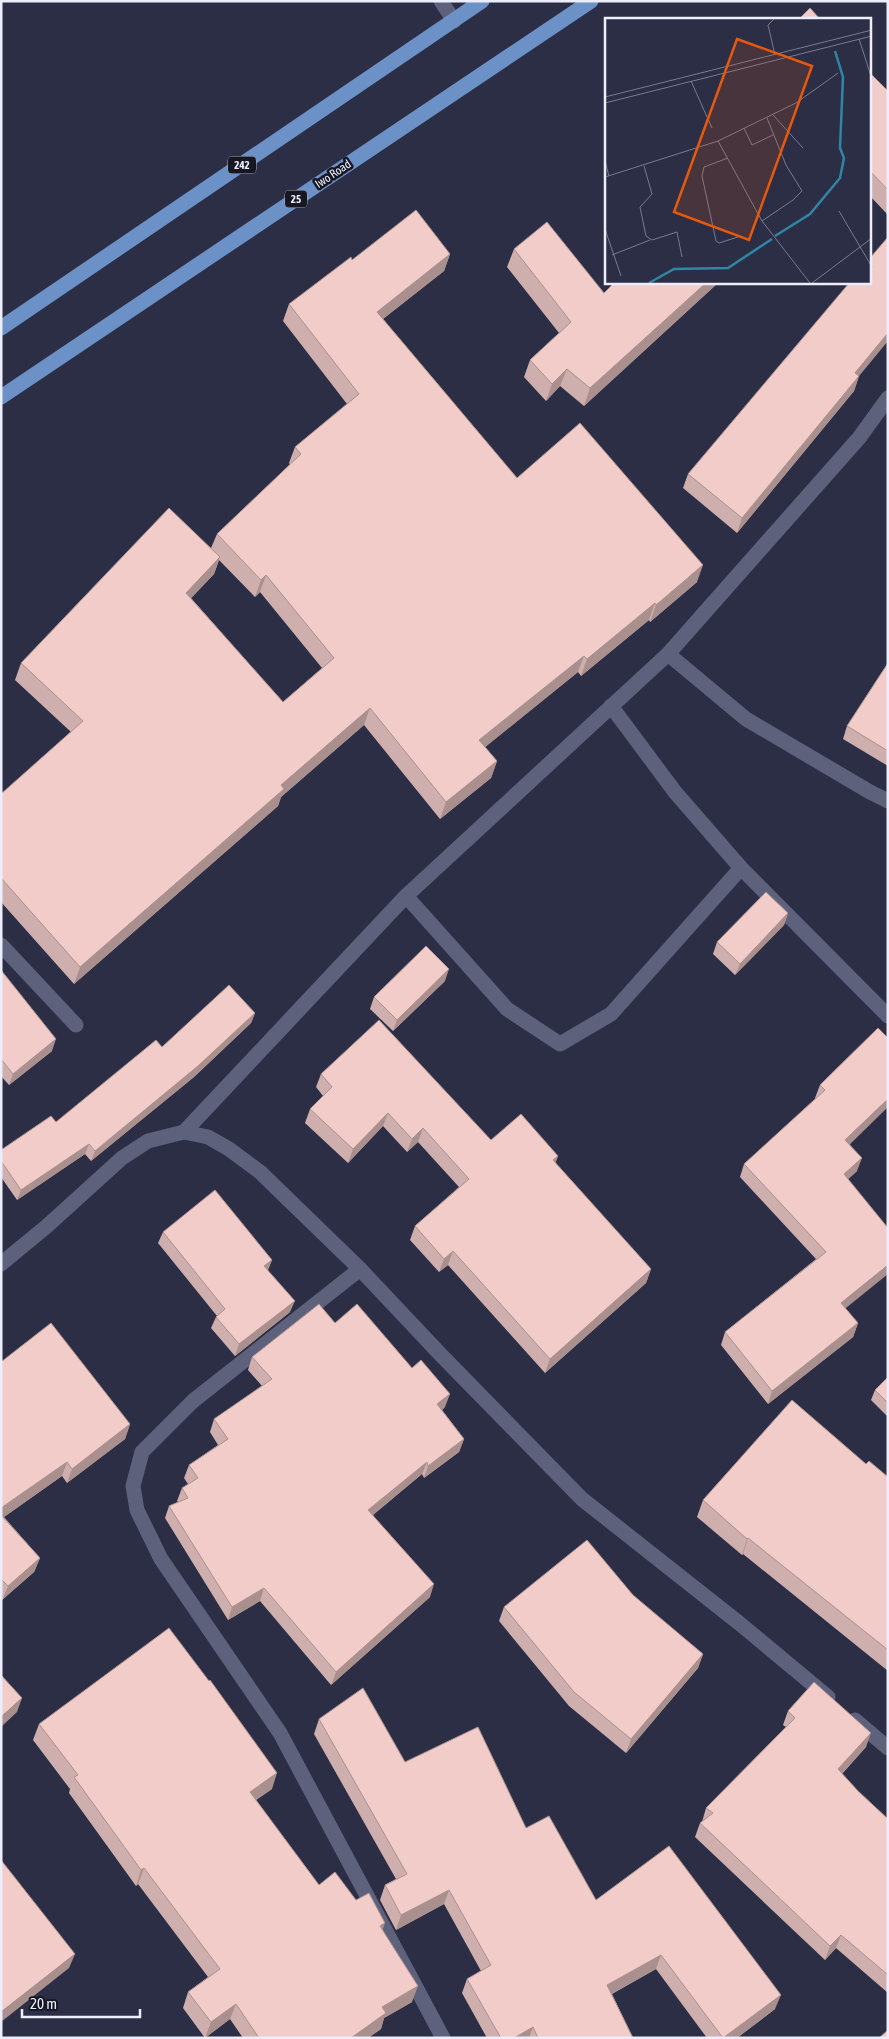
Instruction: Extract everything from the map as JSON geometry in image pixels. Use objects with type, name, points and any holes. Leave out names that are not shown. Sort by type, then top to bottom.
[{"type":"main road","name":"242","points":[[1,328],[482,1]]},
{"type":"main road","name":"Iwo Road","points":[[1,397],[591,1]]},
{"type":"street","points":[[441,1],[454,20]]},
{"type":"street","points":[[184,1132],[406,896],[668,654],[859,438],[888,398]]},
{"type":"street","points":[[668,654],[746,719],[888,801]]},
{"type":"street","points":[[611,706],[675,792],[740,868],[888,1016]]},
{"type":"street","points":[[406,896],[507,1009],[560,1044],[611,1014],[740,868]]},
{"type":"street","points":[[1,945],[76,1025]]},
{"type":"street","points":[[1,1264],[47,1226],[122,1158],[148,1140],[184,1132],[208,1137],[260,1172],[360,1269],[582,1499],[738,1623],[888,1748]]},
{"type":"street","points":[[360,1269],[193,1401],[142,1452],[133,1486],[137,1510],[161,1559],[280,1733],[443,2038]]},
{"type":"building","points":[[810,8],[819,18],[800,18]]},
{"type":"building","points":[[872,75],[888,91],[888,190],[872,173]]},
{"type":"building","points":[[416,210],[450,254],[377,312],[517,478],[580,423],[703,565],[587,659],[584,656],[479,740],[497,761],[446,802],[370,708],[281,785],[284,789],[80,967],[1,878],[1,794],[83,721],[21,663],[169,508],[220,557],[186,593],[283,702],[334,658],[266,575],[261,580],[217,534],[301,454],[295,447],[359,394],[289,304],[351,257],[352,260]]},
{"type":"building","points":[[547,222],[604,293],[613,284],[705,284],[590,388],[567,369],[552,384],[530,360],[571,322],[514,249]]},
{"type":"building","points":[[888,237],[888,333],[855,373],[859,376],[742,518],[688,474],[848,284],[872,284],[872,256]]},
{"type":"building","points":[[888,663],[888,751],[847,726]]},
{"type":"building","points":[[766,892],[788,913],[740,964],[717,942]]},
{"type":"building","points":[[426,946],[449,969],[397,1020],[374,997]]},
{"type":"building","points":[[1,970],[56,1039],[13,1074],[1,1059]]},
{"type":"building","points":[[229,985],[255,1013],[198,1066],[95,1151],[89,1144],[21,1190],[1,1161],[1,1150],[51,1116],[56,1122],[156,1040],[162,1047]]},
{"type":"building","points":[[379,1020],[491,1140],[521,1114],[558,1156],[553,1160],[651,1269],[550,1359],[453,1251],[444,1259],[415,1226],[469,1179],[423,1128],[412,1139],[388,1113],[353,1149],[310,1109],[332,1087],[321,1074]]},
{"type":"building","points":[[878,1028],[888,1038],[888,1099],[845,1140],[862,1158],[844,1174],[888,1228],[888,1265],[841,1303],[858,1323],[772,1391],[725,1332],[826,1252],[744,1164],[825,1090],[820,1085]]},
{"type":"building","points":[[215,1190],[272,1260],[264,1266],[295,1301],[239,1344],[216,1317],[225,1309],[163,1232]]},
{"type":"building","points":[[319,1304],[335,1323],[357,1304],[412,1368],[421,1360],[450,1394],[437,1404],[464,1439],[428,1466],[427,1462],[368,1510],[434,1584],[336,1672],[264,1588],[232,1607],[169,1506],[188,1498],[182,1488],[198,1478],[189,1465],[228,1439],[214,1419],[272,1379],[252,1357]]},
{"type":"building","points":[[51,1323],[130,1424],[72,1469],[67,1462],[1,1508],[1,1362]]},
{"type":"building","points":[[888,1377],[888,1403],[875,1390]]},
{"type":"building","points":[[792,1400],[866,1464],[869,1461],[888,1477],[888,1650],[747,1539],[703,1500]]},
{"type":"building","points":[[1,1515],[40,1558],[8,1586],[1,1579]]},
{"type":"building","points":[[587,1540],[633,1595],[703,1654],[631,1739],[574,1692],[504,1607]]},
{"type":"building","points":[[169,1628],[210,1680],[277,1773],[250,1792],[319,1885],[335,1872],[356,1900],[369,1893],[385,1923],[380,1926],[418,1986],[382,2007],[386,2013],[351,2038],[259,2038],[236,2004],[211,2022],[188,1992],[220,1969],[144,1868],[141,1870],[74,1777],[78,1775],[39,1724]]},
{"type":"building","points":[[1,1675],[22,1698],[1,1717]]},
{"type":"building","points":[[814,1682],[871,1733],[838,1769],[888,1819],[888,1975],[841,1935],[830,1946],[700,1823],[713,1813],[706,1808],[795,1718],[788,1711]]},
{"type":"building","points":[[363,1688],[405,1762],[478,1727],[526,1828],[549,1816],[596,1900],[669,1846],[781,1995],[723,2038],[661,1955],[607,1985],[633,2038],[538,2038],[533,2027],[514,2038],[501,2038],[467,1979],[491,1965],[449,1890],[401,1915],[385,1885],[407,1874],[319,1719]]},
{"type":"building","points":[[1,1860],[75,1954],[1,2012]]},
{"type":"building","points":[[888,2030],[888,2038],[879,2038]]}]
